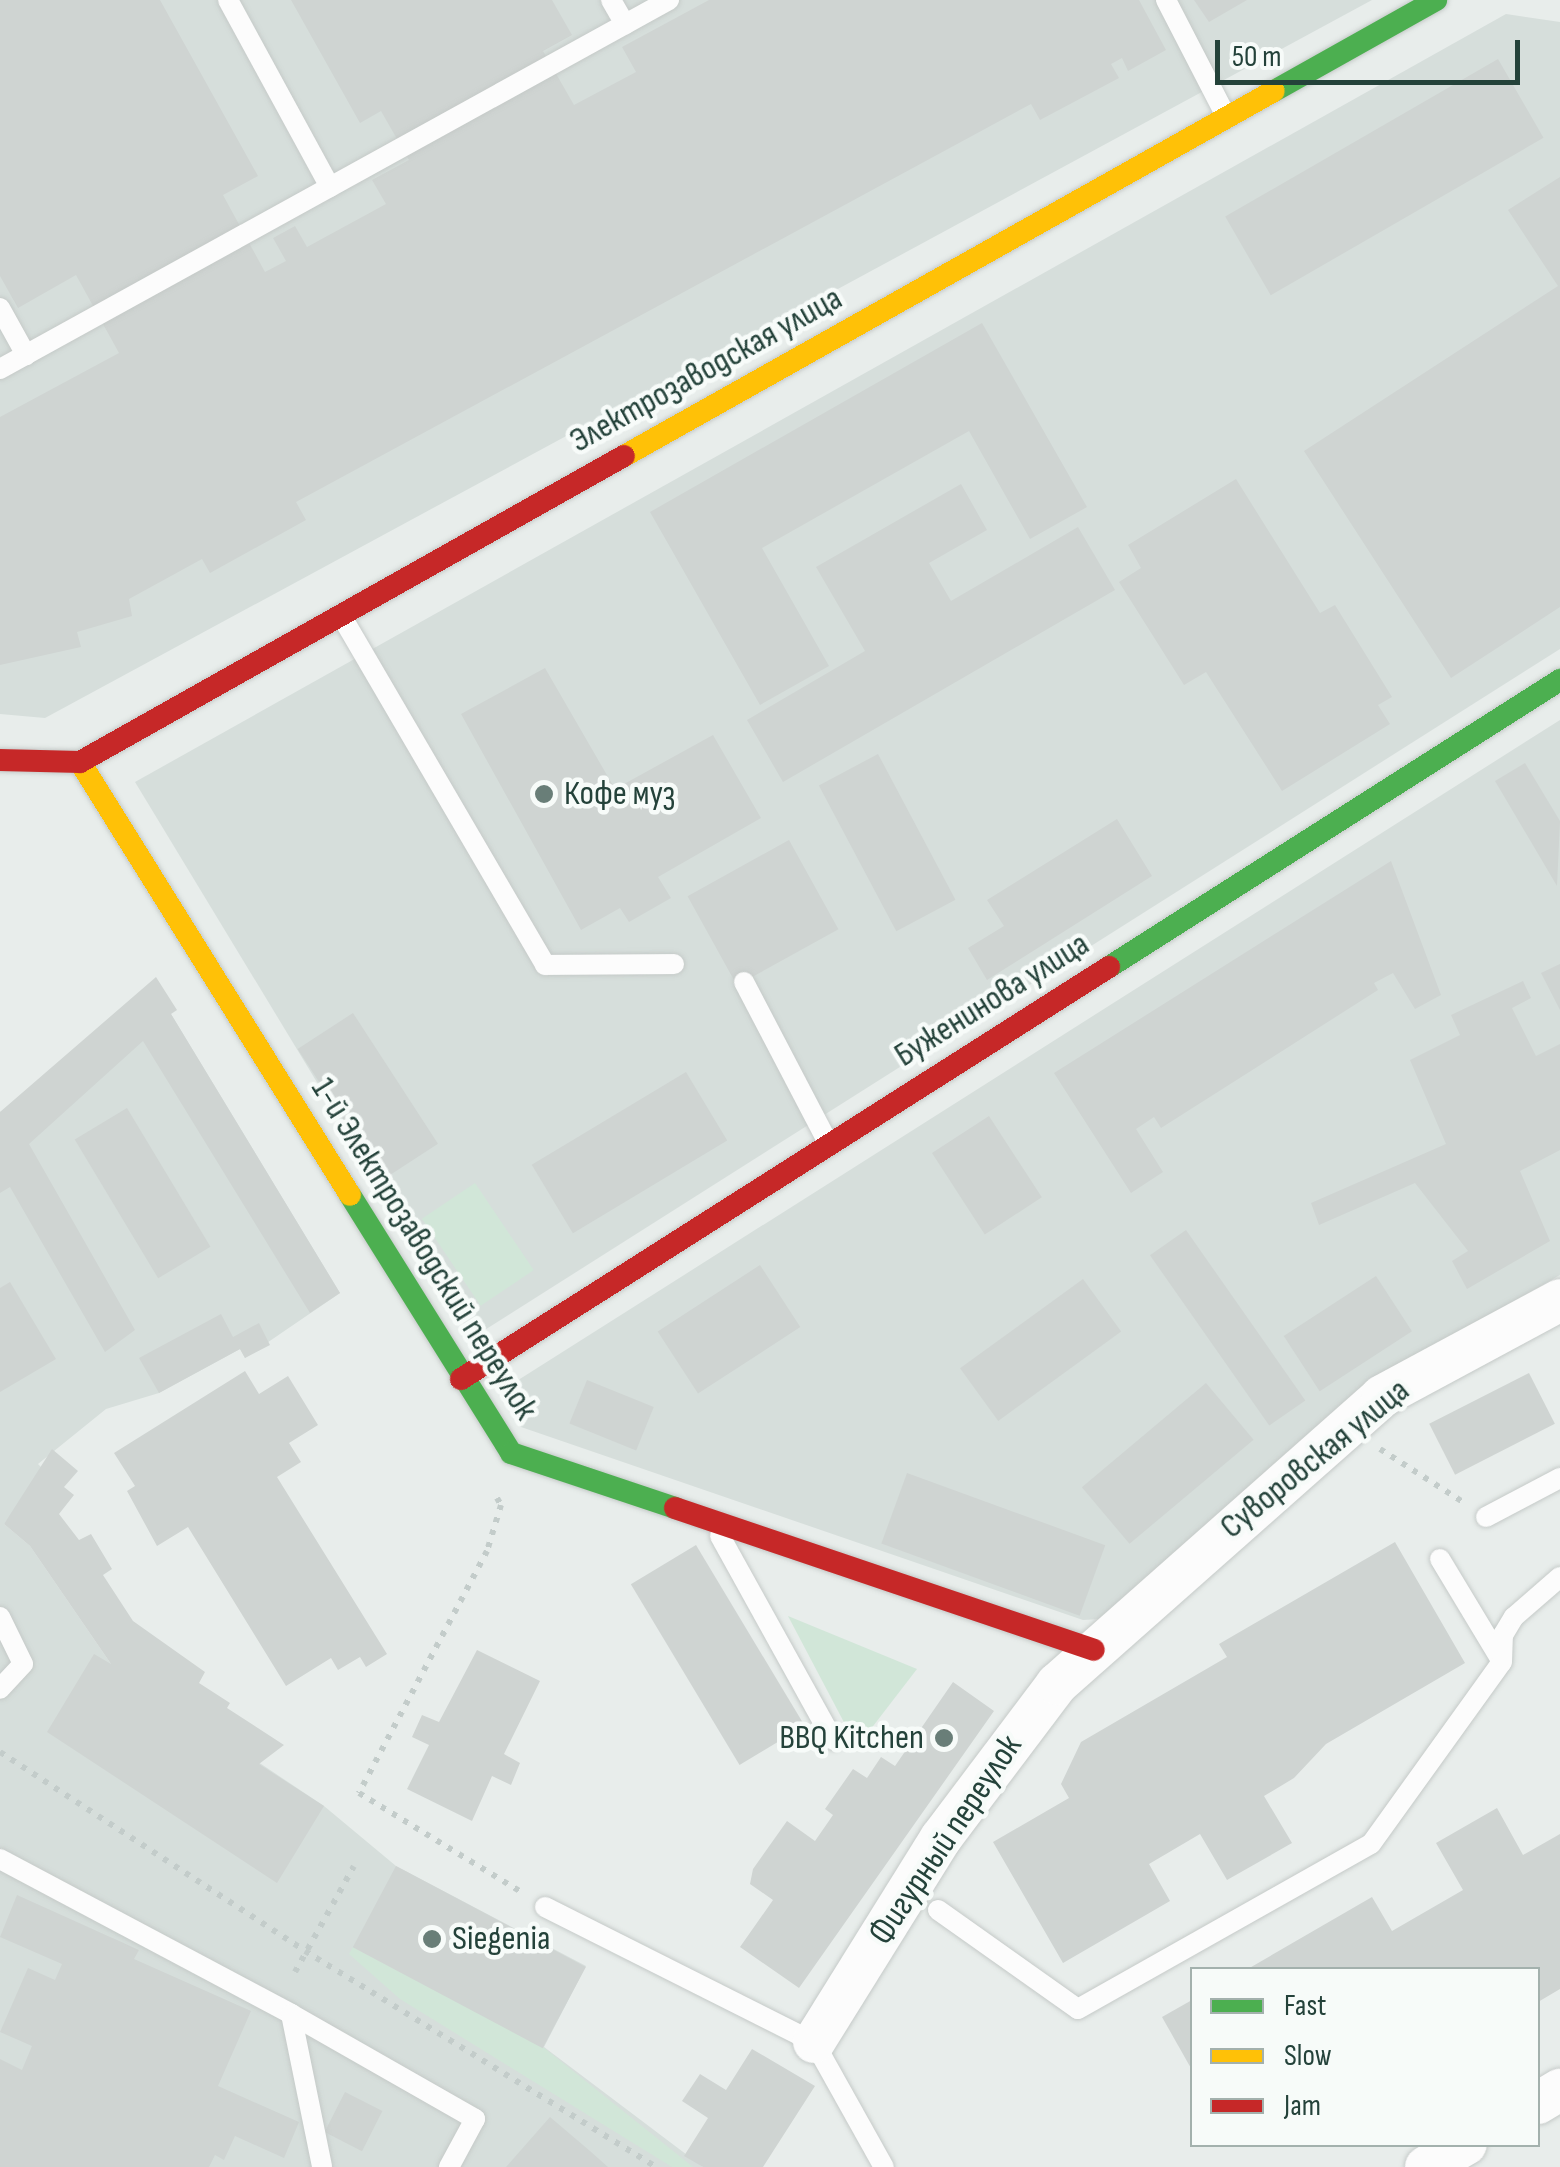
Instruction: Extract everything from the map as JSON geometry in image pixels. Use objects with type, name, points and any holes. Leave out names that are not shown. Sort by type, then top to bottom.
[{"type":"street","name":"Электрозаводская улица","points":[[80,762],[1436,0]]},
{"type":"street","name":"Буженинова улица","points":[[461,1379],[1560,680]]},
{"type":"street","points":[[0,760],[80,762]]},
{"type":"street","name":"1-й Электрозаводский переулок","points":[[80,762],[461,1379],[511,1453],[1094,1650]]},
{"type":"street","name":"Суворовская улица","points":[[1094,1650],[1382,1396],[1556,1312]]},
{"type":"street","name":"Фигурный переулок","points":[[814,2042],[952,1823],[1014,1736],[1094,1650]]},
{"type":"street","points":[[1426,2167],[1461,2147]]},
{"type":"lane","points":[[228,0],[330,187]]},
{"type":"lane","points":[[612,0],[625,24]]},
{"type":"lane","points":[[0,369],[669,0]]},
{"type":"lane","points":[[1166,0],[1227,118]]},
{"type":"lane","points":[[0,308],[26,355]]},
{"type":"lane","points":[[341,616],[545,965],[674,964]]},
{"type":"lane","points":[[744,982],[830,1144]]},
{"type":"lane","points":[[1486,1517],[1560,1478]]},
{"type":"lane","points":[[714,1524],[833,1740]]},
{"type":"lane","points":[[1440,1560],[1502,1662]]},
{"type":"lane","points":[[938,1910],[1078,2008],[1372,1844],[1502,1662],[1503,1634],[1514,1616],[1560,1577]]},
{"type":"lane","points":[[0,1617],[22,1664],[0,1689]]},
{"type":"lane","points":[[0,1859],[291,2014],[474,2119],[449,2167]]},
{"type":"lane","points":[[545,1906],[814,2042],[884,2167]]},
{"type":"lane","points":[[291,2014],[322,2167]]},
{"type":"path","points":[[1379,1448],[1486,1517]]},
{"type":"path","points":[[492,1490],[501,1505],[487,1551],[359,1793],[545,1906]]},
{"type":"path","points":[[0,1752],[305,1952],[656,2167]]},
{"type":"path","points":[[295,1972],[354,1866]]},
{"type":"shaded area","points":[[0,0],[1372,0],[45,718],[0,714]]},
{"type":"shaded area","points":[[1506,14],[1560,22],[1560,649],[472,1338],[135,782]]},
{"type":"shaded area","points":[[1560,720],[1560,1275],[1363,1387],[1099,1619],[1083,1620],[521,1427],[501,1391]]},
{"type":"shaded area","points":[[171,1014],[340,1293],[245,1358],[240,1349],[159,1393],[106,1409],[38,1464],[44,1470],[4,1524],[30,1546],[111,1664],[324,1806],[396,1866],[586,1966],[544,2047],[703,2167],[0,2167],[0,1112]]},
{"type":"green space","points":[[475,1183],[534,1270],[481,1306],[422,1219]]},
{"type":"green space","points":[[788,1616],[917,1669],[857,1747]]},
{"type":"green space","points":[[353,1947],[543,2047],[693,2167],[672,2167],[400,1999],[349,1954]]},
{"type":"building","points":[[0,0],[160,0],[258,176],[223,195],[265,272],[286,261],[273,238],[295,226],[307,247],[386,204],[372,180],[409,160],[381,111],[360,123],[291,0],[552,0],[572,35],[543,51],[574,105],[636,72],[622,47],[709,0],[1139,0],[1166,50],[1128,71],[1122,58],[1111,64],[1119,78],[1040,120],[1031,104],[296,502],[306,520],[210,573],[202,559],[129,599],[132,616],[77,632],[81,647],[0,665],[0,417],[119,353],[76,275],[18,308],[0,276]]},
{"type":"building","points":[[1194,0],[1247,0],[1209,22]]},
{"type":"building","points":[[1498,59],[1544,138],[1271,295],[1225,216]]},
{"type":"building","points":[[1560,177],[1560,607],[1451,678],[1304,451],[1558,286],[1508,210]]},
{"type":"building","points":[[982,323],[1087,507],[1030,539],[969,431],[762,548],[829,666],[760,705],[650,512]]},
{"type":"building","points":[[1236,479],[1320,613],[1335,605],[1392,697],[1378,705],[1390,724],[1282,791],[1206,672],[1184,685],[1119,582],[1141,568],[1128,545]]},
{"type":"building","points":[[961,484],[987,530],[929,563],[951,601],[1078,527],[1115,590],[783,782],[747,720],[865,651],[816,567]]},
{"type":"building","points":[[545,668],[615,789],[713,735],[761,818],[658,877],[671,898],[629,922],[620,908],[581,930],[461,714]]},
{"type":"building","points":[[878,754],[955,900],[896,931],[819,785]]},
{"type":"building","points":[[1525,763],[1560,821],[1557,886],[1495,781]]},
{"type":"building","points":[[1117,819],[1152,876],[987,980],[968,948],[1004,926],[987,900]]},
{"type":"building","points":[[789,840],[838,929],[737,985],[688,896]]},
{"type":"building","points":[[1391,861],[1441,995],[1415,1009],[1393,973],[1374,983],[1378,990],[1161,1128],[1154,1117],[1136,1129],[1163,1172],[1131,1193],[1054,1073]]},
{"type":"building","points":[[1560,964],[1560,1010],[1541,973]]},
{"type":"building","points":[[156,977],[177,1010],[171,1014],[340,1293],[310,1313],[143,1041],[29,1144],[135,1330],[105,1352],[10,1187],[0,1193],[0,1112]]},
{"type":"building","points":[[1523,981],[1531,998],[1512,1008],[1536,1056],[1560,1044],[1560,1150],[1520,1171],[1550,1241],[1467,1289],[1452,1261],[1468,1251],[1415,1183],[1319,1225],[1311,1203],[1446,1144],[1410,1060],[1460,1035],[1451,1015]]},
{"type":"building","points":[[353,1013],[438,1144],[383,1180],[298,1049]]},
{"type":"building","points":[[686,1072],[727,1141],[573,1233],[532,1165]]},
{"type":"building","points":[[127,1108],[210,1247],[158,1278],[75,1139]]},
{"type":"building","points":[[989,1116],[1042,1197],[985,1234],[932,1153]]},
{"type":"building","points":[[1186,1230],[1305,1400],[1269,1426],[1150,1255]]},
{"type":"building","points":[[760,1265],[800,1327],[698,1394],[658,1331]]},
{"type":"building","points":[[1376,1276],[1412,1331],[1320,1391],[1284,1336]]},
{"type":"building","points":[[1083,1279],[1121,1332],[998,1421],[960,1368]]},
{"type":"building","points":[[10,1282],[56,1359],[0,1392],[0,1288]]},
{"type":"building","points":[[221,1314],[233,1337],[259,1323],[270,1345],[245,1358],[240,1349],[159,1393],[139,1358]]},
{"type":"building","points":[[245,1371],[259,1394],[288,1376],[318,1425],[289,1443],[301,1462],[277,1477],[387,1654],[366,1667],[360,1657],[338,1670],[331,1658],[286,1686],[188,1527],[157,1546],[127,1491],[135,1486],[114,1453]]},
{"type":"building","points":[[1529,1373],[1555,1424],[1455,1475],[1429,1424]]},
{"type":"building","points":[[587,1380],[654,1407],[636,1451],[569,1424]]},
{"type":"building","points":[[1206,1383],[1254,1440],[1129,1544],[1082,1487]]},
{"type":"building","points":[[52,1449],[78,1471],[64,1487],[74,1495],[59,1514],[79,1540],[91,1534],[112,1569],[103,1575],[133,1621],[205,1672],[199,1683],[230,1703],[227,1708],[284,1745],[259,1764],[324,1806],[277,1883],[47,1732],[94,1654],[111,1664],[30,1546],[4,1524]]},
{"type":"building","points":[[907,1473],[1105,1545],[1080,1616],[881,1543]]},
{"type":"building","points":[[1395,1542],[1465,1663],[1326,1744],[1294,1778],[1264,1796],[1292,1843],[1227,1880],[1200,1834],[1149,1864],[1170,1901],[1063,1963],[993,1842],[1069,1798],[1061,1784],[1081,1742],[1227,1657],[1219,1644]]},
{"type":"building","points":[[696,1545],[805,1726],[740,1765],[631,1584]]},
{"type":"building","points":[[477,1650],[540,1681],[504,1754],[520,1763],[511,1785],[492,1776],[472,1821],[407,1789],[429,1745],[412,1737],[422,1715],[439,1722]]},
{"type":"building","points":[[953,1682],[994,1711],[799,1988],[740,1947],[773,1900],[750,1884],[753,1869],[787,1821],[815,1841],[833,1815],[825,1809],[853,1769],[867,1778],[881,1757],[895,1766]]},
{"type":"building","points":[[1497,1808],[1523,1855],[1560,1834],[1560,1989],[1540,2001],[1540,1967],[1251,1967],[1372,1897],[1392,1931],[1463,1890],[1436,1843]]},
{"type":"building","points":[[396,1866],[586,1967],[543,2048],[353,1947]]},
{"type":"building","points":[[17,1895],[139,1950],[134,1959],[251,2011],[218,2086],[299,2122],[284,2158],[235,2136],[224,2160],[215,2155],[209,2167],[0,2167],[0,2059],[22,2070],[32,2046],[0,2032],[28,1968],[55,1980],[62,1964],[0,1937]]},
{"type":"building","points":[[1190,2001],[1190,2066],[1162,2017]]},
{"type":"building","points":[[752,2049],[815,2086],[763,2167],[703,2167],[684,2156],[708,2118],[682,2101],[700,2074],[726,2090]]},
{"type":"building","points":[[345,2092],[382,2111],[362,2151],[325,2132]]},
{"type":"building","points":[[550,2117],[590,2151],[608,2167],[506,2167]]},
{"type":"traffic: fast","points":[[1274,91],[1436,0]]},
{"type":"traffic: fast","points":[[1109,967],[1560,680]]},
{"type":"traffic: fast","points":[[350,1195],[511,1453],[675,1508]]},
{"type":"traffic: slow","points":[[624,456],[1274,91]]},
{"type":"traffic: slow","points":[[80,762],[350,1195]]},
{"type":"traffic: jam","points":[[0,760],[80,762],[624,456]]},
{"type":"traffic: jam","points":[[461,1379],[1109,967]]},
{"type":"traffic: jam","points":[[675,1508],[1094,1650]]},
{"type":"place","name":"Кофе муз","points":[[544,794]]},
{"type":"place","name":"BBQ Kitchen","points":[[944,1738]]},
{"type":"place","name":"Siegenia","points":[[432,1939]]}]
